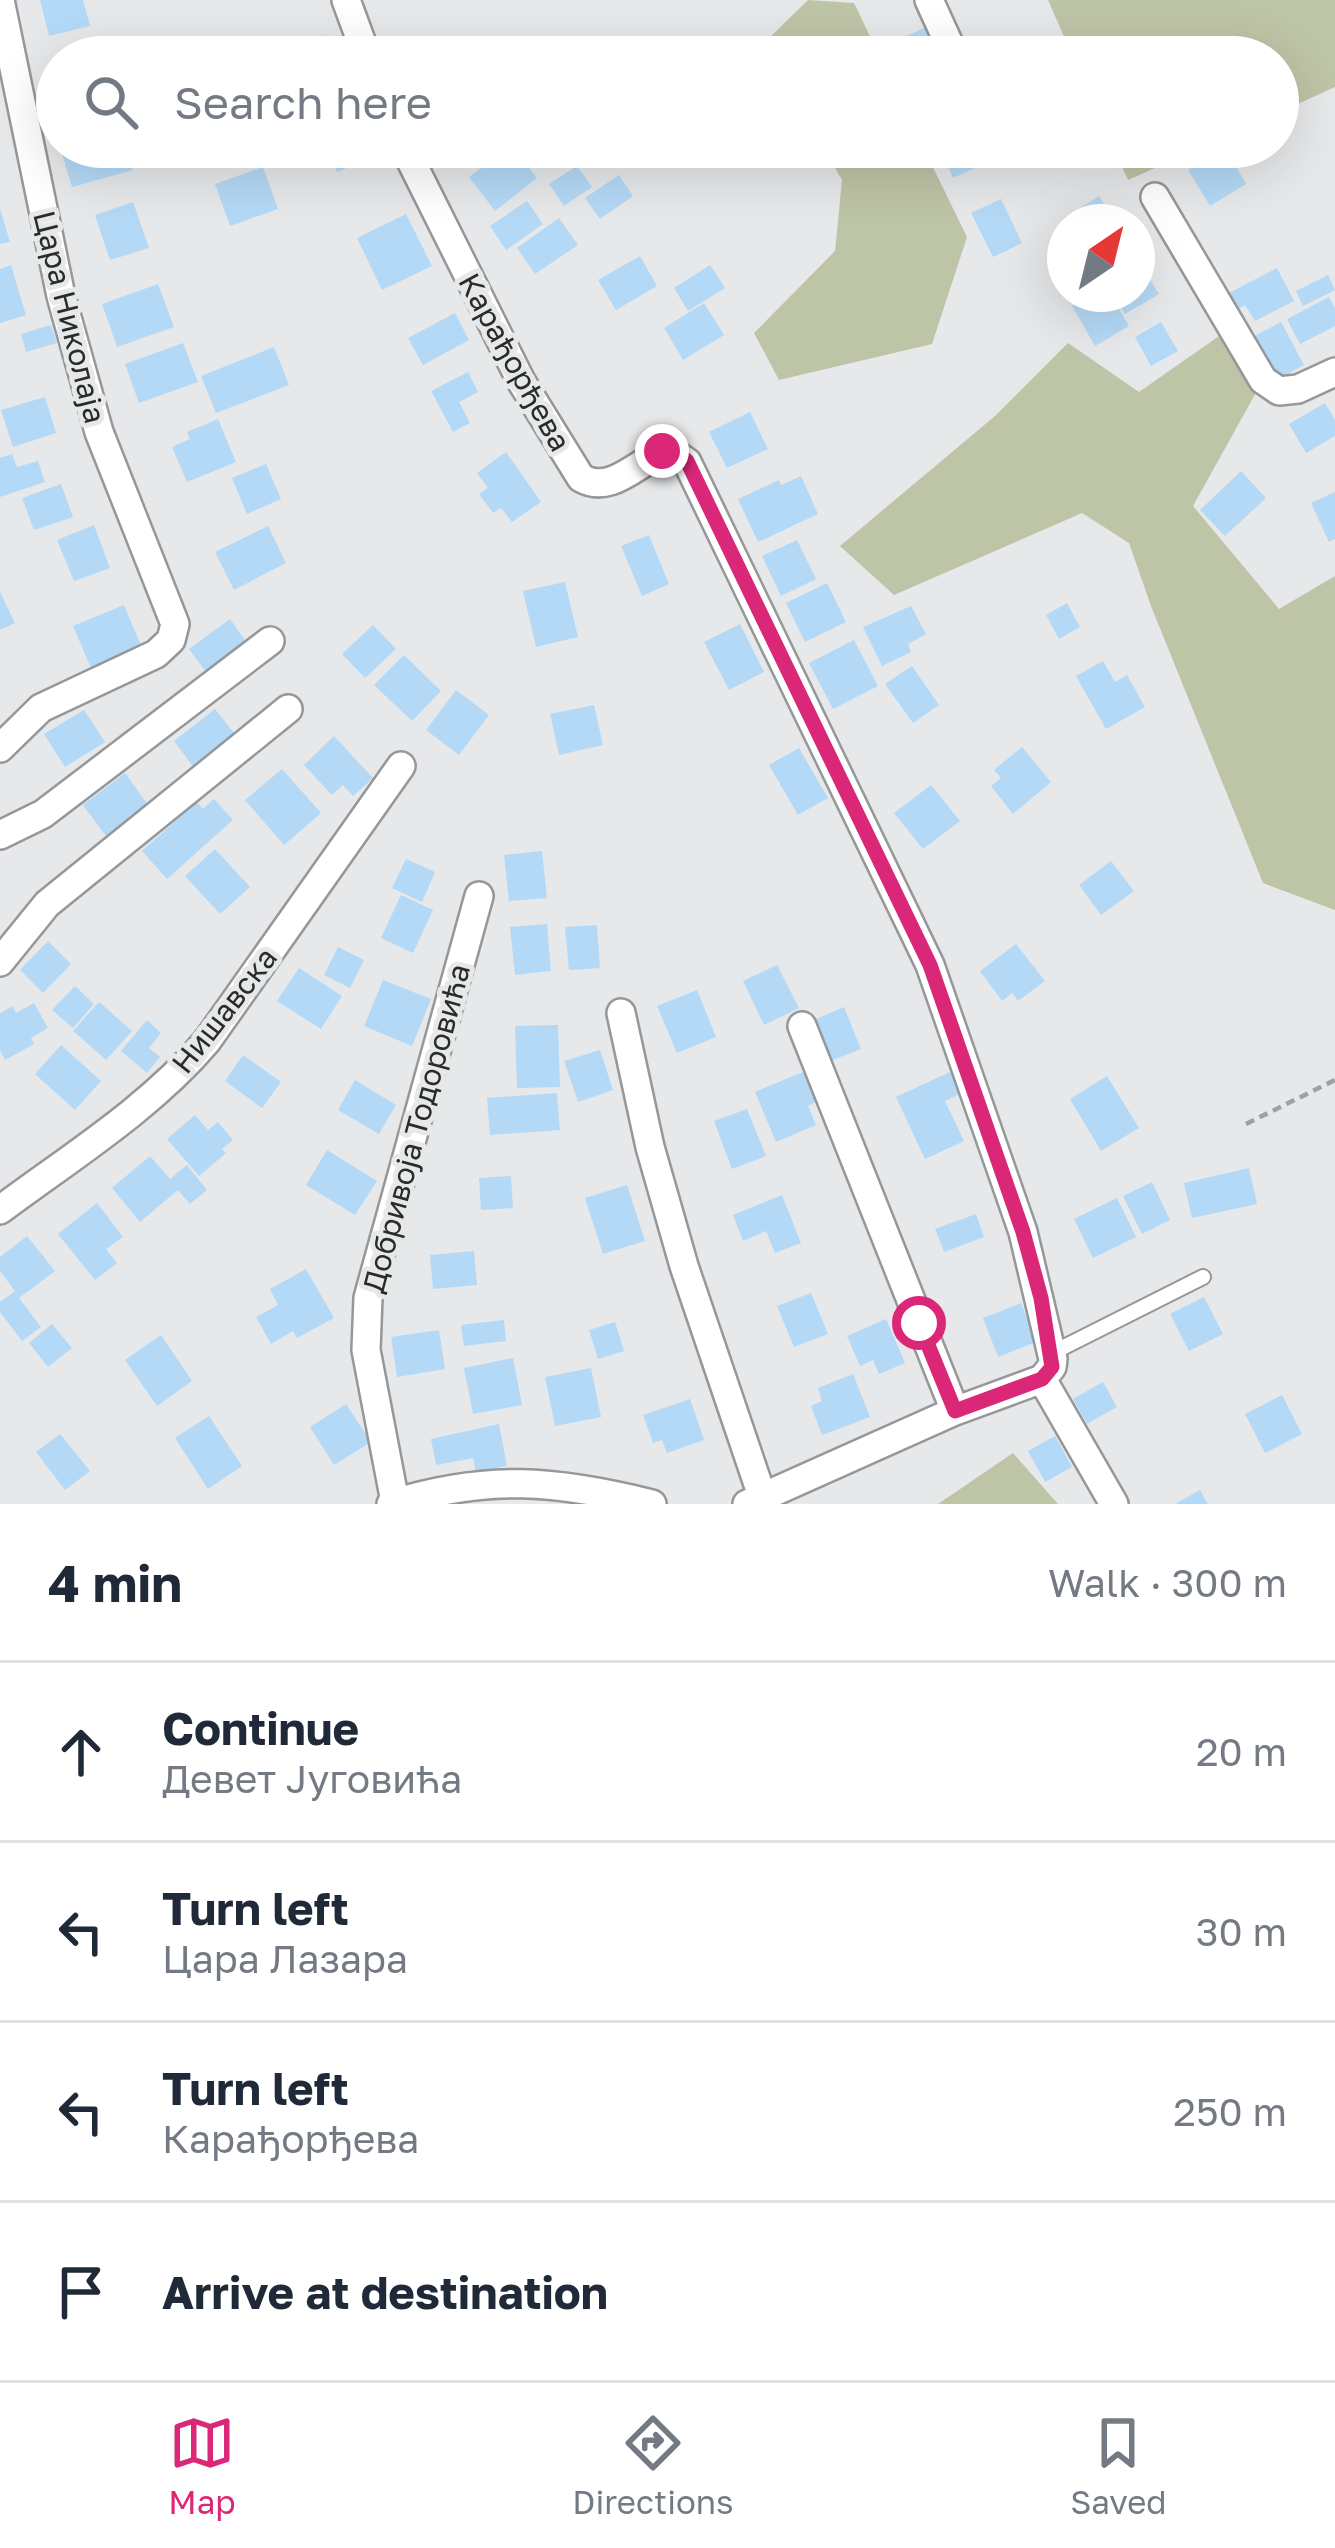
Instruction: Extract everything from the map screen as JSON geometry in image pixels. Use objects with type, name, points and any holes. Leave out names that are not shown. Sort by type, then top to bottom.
[{"type":"street","name":"Цара Николаја","points":[[0,0],[61,296],[99,432],[175,624],[171,640],[156,654],[41,708],[0,748]]},
{"type":"street","points":[[346,0],[359,36]]},
{"type":"street","points":[[929,0],[945,36]]},
{"type":"street","name":"Карађорђева","points":[[414,168],[511,362],[581,478],[606,485],[669,450],[687,461],[930,965],[1023,1232],[1046,1366]]},
{"type":"street","points":[[1155,196],[1263,380],[1279,392],[1335,372]]},
{"type":"street","points":[[0,835],[43,814],[270,641]]},
{"type":"street","points":[[0,962],[47,904],[289,709]]},
{"type":"street","name":"Нишавска","points":[[0,1210],[182,1070],[401,766]]},
{"type":"street","name":"Добривоја Тодоровића","points":[[393,1503],[366,1350],[368,1298],[479,896]]},
{"type":"street","points":[[621,1013],[650,1148],[754,1500],[1046,1366],[1114,1504]]},
{"type":"street","points":[[802,1026],[955,1411]]},
{"type":"street","points":[[393,1503],[451,1489],[511,1482],[568,1484],[607,1498],[652,1504]]},
{"type":"lane","points":[[1046,1366],[1203,1277]]},
{"type":"path","points":[[1246,1124],[1335,1080]]},
{"type":"green space","points":[[808,0],[854,3],[870,36],[771,36]]},
{"type":"green space","points":[[1048,0],[1335,0],[1335,87],[1299,103],[1299,36],[1064,36]]},
{"type":"green space","points":[[835,168],[933,168],[967,237],[932,344],[779,380],[754,333],[835,251],[842,180]]},
{"type":"green space","points":[[1123,168],[1155,168],[1128,180]]},
{"type":"green space","points":[[1232,327],[1263,380],[1193,506],[1279,609],[1335,576],[1335,910],[1263,883],[1129,543],[1082,513],[894,595],[840,546],[995,416],[1068,343],[1139,392]]},
{"type":"green space","points":[[1013,1453],[1058,1504],[938,1504]]},
{"type":"building","points":[[40,0],[83,0],[90,26],[49,36]]},
{"type":"building","points":[[926,27],[930,36],[907,36]]},
{"type":"building","points":[[66,168],[132,168],[133,170],[72,187]]},
{"type":"building","points":[[263,168],[278,209],[230,226],[215,184]]},
{"type":"building","points":[[481,168],[529,168],[537,178],[495,211],[469,177]]},
{"type":"building","points":[[578,168],[592,187],[564,206],[549,184]]},
{"type":"building","points":[[948,168],[975,168],[953,178]]},
{"type":"building","points":[[1237,168],[1246,184],[1210,206],[1188,170]]},
{"type":"building","points":[[619,175],[633,196],[600,219],[585,198]]},
{"type":"building","points":[[1001,199],[1022,243],[993,257],[971,213]]},
{"type":"building","points":[[527,201],[543,224],[506,250],[490,226]]},
{"type":"building","points":[[133,202],[149,248],[110,260],[95,215]]},
{"type":"building","points":[[0,209],[10,242],[0,244]]},
{"type":"building","points":[[406,214],[432,266],[382,290],[357,238]]},
{"type":"building","points":[[559,218],[578,245],[535,274],[517,248]]},
{"type":"building","points":[[640,256],[657,286],[616,310],[598,280]]},
{"type":"building","points":[[11,265],[26,315],[0,323],[0,269]]},
{"type":"building","points":[[710,265],[725,288],[688,311],[674,288]]},
{"type":"building","points":[[1277,268],[1294,301],[1255,321],[1245,305],[1238,309],[1229,293]]},
{"type":"building","points":[[1328,275],[1335,290],[1303,306],[1296,291]]},
{"type":"building","points":[[158,284],[174,327],[117,347],[102,304]]},
{"type":"building","points":[[1329,297],[1335,308],[1335,326],[1300,344],[1287,319]]},
{"type":"building","points":[[704,303],[724,335],[683,360],[664,328]]},
{"type":"building","points":[[1075,312],[1121,312],[1129,326],[1095,346]]},
{"type":"building","points":[[455,313],[469,340],[423,365],[408,338]]},
{"type":"building","points":[[1161,322],[1178,351],[1151,366],[1135,337]]},
{"type":"building","points":[[1281,322],[1304,365],[1274,381],[1251,338]]},
{"type":"building","points":[[51,325],[57,343],[26,352],[21,334]]},
{"type":"building","points":[[183,343],[198,382],[139,403],[125,364]]},
{"type":"building","points":[[274,347],[289,385],[216,413],[201,376]]},
{"type":"building","points":[[468,372],[478,392],[459,402],[470,423],[453,432],[431,391]]},
{"type":"building","points":[[45,397],[56,433],[13,447],[1,410]]},
{"type":"building","points":[[1325,403],[1335,420],[1335,436],[1306,453],[1289,424]]},
{"type":"building","points":[[750,412],[768,449],[727,468],[709,432]]},
{"type":"building","points":[[218,419],[236,462],[187,482],[172,447],[190,439],[187,432]]},
{"type":"building","points":[[506,452],[541,502],[512,522],[501,508],[493,513],[479,494],[488,488],[477,473]]},
{"type":"building","points":[[12,454],[17,467],[38,461],[45,482],[0,497],[0,458]]},
{"type":"building","points":[[266,464],[281,499],[247,514],[232,478]]},
{"type":"building","points":[[1241,471],[1266,498],[1225,536],[1200,510]]},
{"type":"building","points":[[801,476],[818,514],[758,542],[738,499],[779,480],[781,485]]},
{"type":"building","points":[[61,484],[73,517],[34,530],[22,498]]},
{"type":"building","points":[[1335,492],[1335,539],[1329,542],[1311,503]]},
{"type":"building","points":[[94,525],[110,568],[74,581],[57,540]]},
{"type":"building","points":[[268,526],[286,563],[234,590],[215,552]]},
{"type":"building","points":[[649,535],[669,584],[642,596],[621,546]]},
{"type":"building","points":[[797,540],[816,579],[781,596],[762,556]]},
{"type":"building","points":[[565,582],[578,637],[536,647],[523,591]]},
{"type":"building","points":[[827,583],[846,622],[805,642],[786,603]]},
{"type":"building","points":[[0,592],[15,623],[0,630]]},
{"type":"building","points":[[1067,603],[1080,627],[1059,639],[1046,615]]},
{"type":"building","points":[[124,605],[142,648],[91,668],[73,626]]},
{"type":"building","points":[[911,606],[926,634],[908,644],[911,652],[882,666],[863,627]]},
{"type":"building","points":[[230,619],[250,647],[209,676],[189,649]]},
{"type":"building","points":[[740,624],[764,672],[729,690],[704,642]]},
{"type":"building","points":[[373,625],[396,649],[365,678],[342,654]]},
{"type":"building","points":[[854,640],[878,686],[833,709],[809,663]]},
{"type":"building","points":[[404,655],[441,691],[412,721],[374,685]]},
{"type":"building","points":[[1103,661],[1115,682],[1127,675],[1145,707],[1106,729],[1076,676]]},
{"type":"building","points":[[912,666],[939,705],[913,723],[885,684]]},
{"type":"building","points":[[456,690],[489,715],[459,755],[426,730]]},
{"type":"building","points":[[594,705],[603,745],[559,755],[550,714]]},
{"type":"building","points":[[215,709],[239,739],[197,772],[174,741]]},
{"type":"building","points":[[84,710],[105,742],[65,767],[44,734]]},
{"type":"building","points":[[334,736],[373,778],[353,796],[343,785],[332,795],[304,765]]},
{"type":"building","points":[[1022,747],[1051,782],[1013,814],[991,786],[1001,778],[994,770]]},
{"type":"building","points":[[799,748],[828,798],[798,815],[769,765]]},
{"type":"building","points":[[282,769],[321,813],[284,845],[245,800]]},
{"type":"building","points":[[125,773],[148,805],[106,836],[83,805]]},
{"type":"building","points":[[931,785],[960,821],[923,849],[894,813]]},
{"type":"building","points":[[214,799],[233,820],[167,879],[142,851],[197,802],[203,809]]},
{"type":"building","points":[[215,849],[250,887],[220,914],[185,876]]},
{"type":"building","points":[[542,851],[547,898],[509,901],[504,855]]},
{"type":"building","points":[[406,859],[435,872],[422,902],[392,888]]},
{"type":"building","points":[[1111,861],[1134,891],[1101,915],[1079,885]]},
{"type":"building","points":[[401,895],[433,910],[413,953],[381,938]]},
{"type":"building","points":[[547,924],[551,971],[515,975],[510,927]]},
{"type":"building","points":[[597,925],[600,968],[569,970],[565,927]]},
{"type":"building","points":[[48,941],[71,964],[43,993],[20,970]]},
{"type":"building","points":[[1016,944],[1045,981],[1018,1001],[1012,993],[1002,1001],[980,971]]},
{"type":"building","points":[[338,947],[364,960],[350,988],[324,975]]},
{"type":"building","points":[[777,965],[799,1008],[764,1025],[743,981]]},
{"type":"building","points":[[299,968],[342,996],[321,1029],[277,1001]]},
{"type":"building","points":[[383,980],[431,999],[412,1046],[364,1026]]},
{"type":"building","points":[[75,986],[94,1004],[73,1028],[52,1010]]},
{"type":"building","points":[[697,990],[716,1037],[677,1053],[657,1006]]},
{"type":"building","points":[[99,1002],[132,1031],[106,1060],[73,1031]]},
{"type":"building","points":[[34,1003],[48,1028],[31,1038],[34,1044],[5,1060],[0,1050],[0,1013],[13,1006],[16,1013]]},
{"type":"building","points":[[844,1007],[861,1049],[828,1062],[811,1021]]},
{"type":"building","points":[[147,1020],[161,1033],[149,1048],[160,1057],[147,1073],[121,1051]]},
{"type":"building","points":[[558,1025],[560,1087],[517,1088],[515,1026]]},
{"type":"building","points":[[61,1045],[101,1081],[75,1110],[35,1074]]},
{"type":"building","points":[[600,1050],[613,1090],[578,1102],[564,1061]]},
{"type":"building","points":[[243,1055],[281,1082],[262,1108],[225,1081]]},
{"type":"building","points":[[952,1071],[962,1093],[945,1101],[964,1141],[925,1159],[896,1097]]},
{"type":"building","points":[[803,1072],[816,1102],[808,1106],[816,1125],[776,1142],[755,1092]]},
{"type":"building","points":[[1107,1076],[1139,1128],[1101,1151],[1070,1099]]},
{"type":"building","points":[[355,1080],[396,1105],[379,1134],[338,1110]]},
{"type":"building","points":[[557,1093],[560,1130],[490,1135],[487,1098]]},
{"type":"building","points":[[747,1109],[766,1156],[732,1169],[714,1121]]},
{"type":"building","points":[[195,1115],[208,1130],[218,1122],[233,1140],[222,1149],[226,1153],[199,1176],[167,1139]]},
{"type":"building","points":[[327,1150],[377,1181],[355,1215],[306,1185]]},
{"type":"building","points":[[150,1156],[170,1179],[187,1165],[207,1190],[190,1204],[178,1190],[140,1222],[112,1188]]},
{"type":"building","points":[[1249,1168],[1257,1204],[1192,1218],[1184,1183]]},
{"type":"building","points":[[511,1176],[513,1208],[481,1210],[479,1178]]},
{"type":"building","points":[[1152,1182],[1170,1220],[1142,1234],[1123,1196]]},
{"type":"building","points":[[627,1185],[645,1241],[603,1254],[585,1198]]},
{"type":"building","points":[[782,1195],[801,1243],[775,1253],[766,1231],[743,1241],[733,1215]]},
{"type":"building","points":[[1117,1198],[1136,1237],[1093,1258],[1074,1219]]},
{"type":"building","points":[[97,1203],[123,1237],[106,1249],[117,1263],[95,1280],[58,1234]]},
{"type":"building","points":[[976,1214],[984,1237],[944,1252],[935,1229]]},
{"type":"building","points":[[27,1236],[55,1271],[19,1298],[41,1327],[22,1341],[0,1312],[0,1302],[15,1291],[0,1271],[0,1257]]},
{"type":"building","points":[[474,1251],[477,1285],[433,1289],[430,1255]]},
{"type":"building","points":[[306,1269],[334,1318],[297,1338],[293,1331],[271,1344],[256,1317],[278,1305],[270,1289]]},
{"type":"building","points":[[811,1293],[828,1334],[794,1347],[777,1306]]},
{"type":"building","points":[[1204,1297],[1223,1334],[1189,1351],[1170,1314]]},
{"type":"building","points":[[1021,1303],[1036,1342],[998,1357],[983,1318]]},
{"type":"building","points":[[886,1319],[905,1363],[879,1374],[873,1360],[860,1366],[847,1336]]},
{"type":"building","points":[[504,1320],[506,1341],[464,1346],[461,1325]]},
{"type":"building","points":[[615,1322],[624,1351],[598,1359],[589,1330]]},
{"type":"building","points":[[52,1324],[72,1348],[48,1367],[29,1343]]},
{"type":"building","points":[[439,1330],[445,1369],[397,1377],[391,1337]]},
{"type":"building","points":[[161,1335],[192,1381],[157,1406],[125,1360]]},
{"type":"building","points":[[513,1358],[522,1405],[473,1414],[464,1368]]},
{"type":"building","points":[[591,1368],[601,1417],[555,1426],[545,1377]]},
{"type":"building","points":[[853,1374],[870,1417],[822,1435],[811,1406],[822,1401],[818,1388]]},
{"type":"building","points":[[1103,1382],[1117,1407],[1087,1424],[1073,1399]]},
{"type":"building","points":[[1282,1395],[1302,1434],[1265,1453],[1245,1414]]},
{"type":"building","points":[[690,1399],[704,1440],[667,1453],[662,1440],[653,1443],[643,1415]]},
{"type":"building","points":[[346,1404],[371,1442],[334,1465],[310,1427]]},
{"type":"building","points":[[209,1416],[242,1466],[208,1489],[175,1438]]},
{"type":"building","points":[[499,1424],[507,1466],[476,1472],[473,1458],[436,1465],[431,1439]]},
{"type":"building","points":[[60,1434],[90,1471],[65,1490],[36,1452]]},
{"type":"building","points":[[1055,1436],[1072,1467],[1045,1482],[1028,1451]]},
{"type":"building","points":[[1200,1490],[1208,1504],[1175,1504]]},
{"type":"route","points":[[662,451],[675,451],[687,461],[930,965],[1023,1232],[1041,1298],[1052,1367],[1042,1379],[955,1411],[919,1323]]}]
